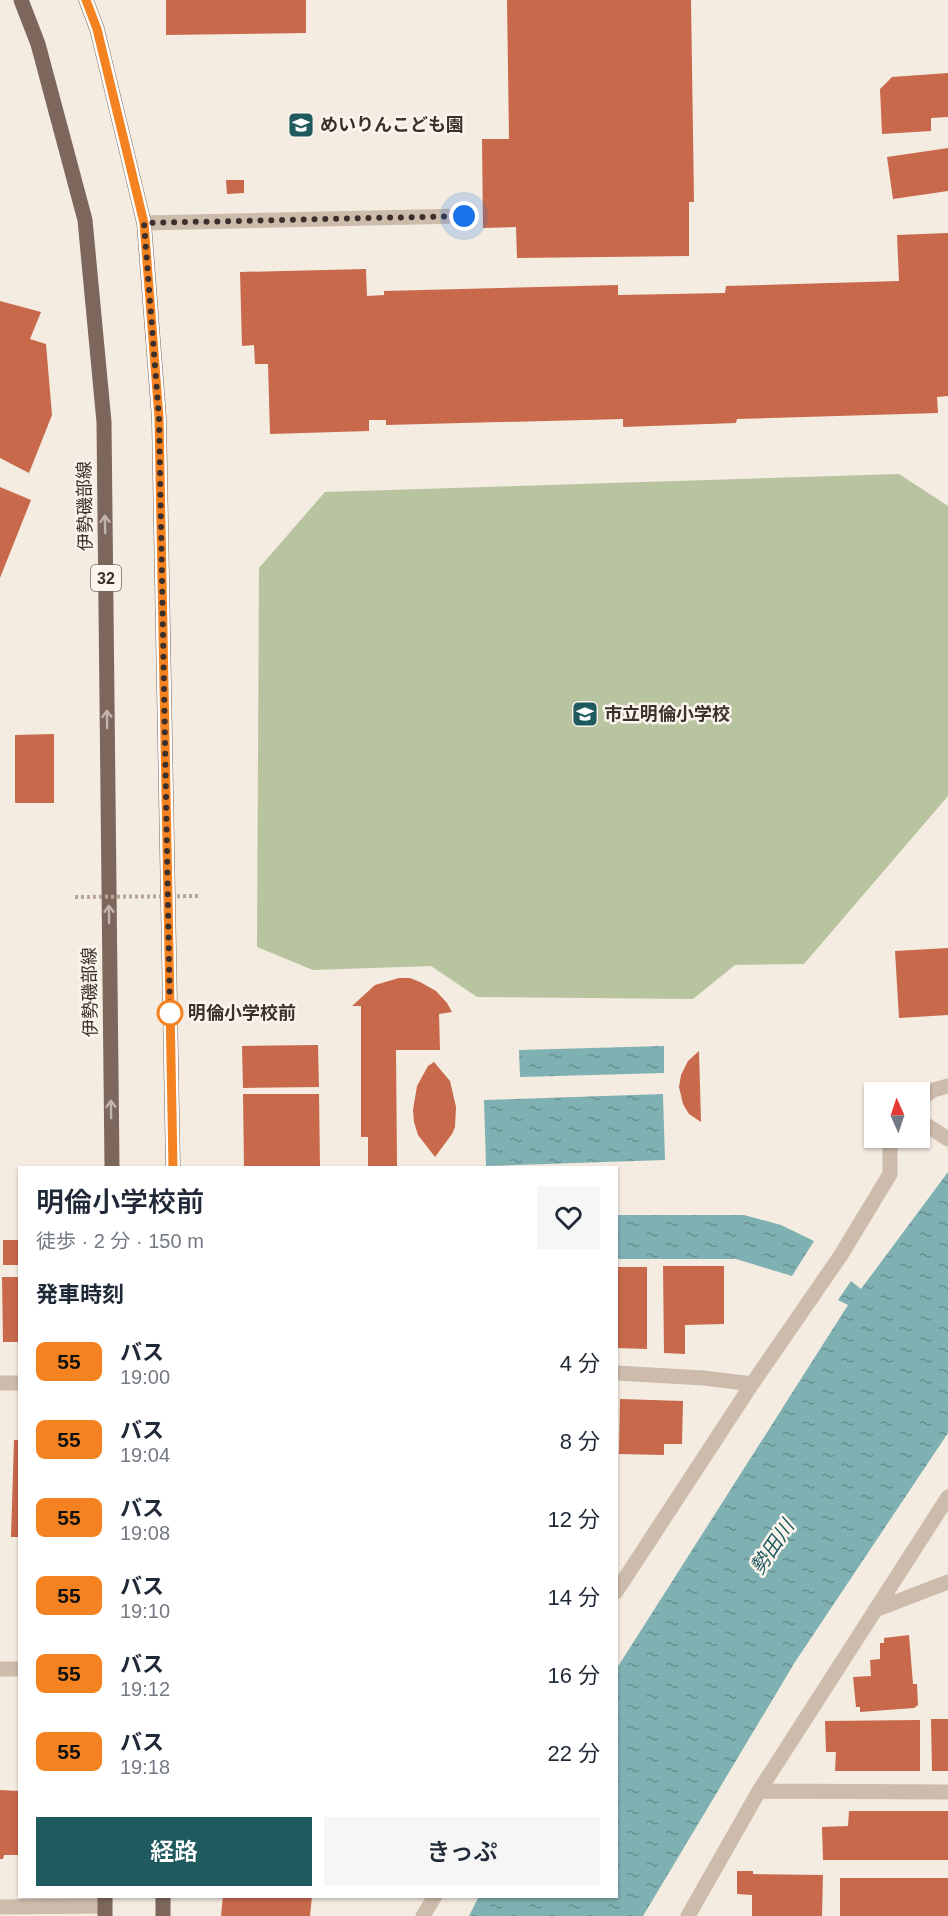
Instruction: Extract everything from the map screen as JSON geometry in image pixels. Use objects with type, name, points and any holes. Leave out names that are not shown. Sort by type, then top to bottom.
[{"type":"main road","name":"伊勢磯部線","points":[[21,0],[38,44],[85,220],[104,422],[112,1166]]},
{"type":"main road","points":[[87,0],[97,29],[144,223],[159,418],[173,1166]]},
{"type":"main road","points":[[163,1898],[163,1916]]},
{"type":"street","points":[[144,223],[464,216]]},
{"type":"street","points":[[930,1092],[948,1086]]},
{"type":"street","points":[[930,1127],[944,1136]]},
{"type":"street","points":[[618,1589],[752,1384],[841,1255],[890,1174],[891,1148]]},
{"type":"street","points":[[618,1374],[704,1378],[752,1384]]},
{"type":"street","points":[[0,1383],[18,1383]]},
{"type":"street","points":[[688,1916],[759,1791],[948,1497]]},
{"type":"street","points":[[875,1611],[948,1582]]},
{"type":"street","points":[[0,1669],[18,1669]]},
{"type":"street","points":[[759,1791],[948,1792]]},
{"type":"street","points":[[423,1916],[434,1898]]},
{"type":"street","points":[[0,1907],[105,1906]]},
{"type":"path","points":[[75,897],[201,896]]},
{"type":"green space","points":[[899,474],[948,506],[948,796],[804,964],[735,965],[693,999],[477,997],[431,966],[313,970],[257,947],[259,568],[325,492]]},
{"type":"water","points":[[664,1046],[664,1073],[520,1077],[519,1050]]},
{"type":"water","points":[[663,1094],[665,1160],[486,1166],[484,1100]]},
{"type":"water","name":"勢田川","points":[[948,1172],[948,1433],[795,1662],[643,1916],[469,1916],[478,1898],[618,1898],[618,1666],[848,1305],[838,1300],[851,1281],[861,1289]]},
{"type":"water","points":[[618,1215],[744,1215],[781,1225],[814,1241],[792,1276],[736,1259],[618,1259]]},
{"type":"building","points":[[166,0],[306,0],[306,33],[166,35]]},
{"type":"building","points":[[507,0],[691,0],[694,202],[689,202],[689,256],[517,258],[516,227],[483,228],[482,139],[509,139]]},
{"type":"building","points":[[948,73],[948,117],[931,118],[931,131],[882,134],[880,89],[892,77]]},
{"type":"building","points":[[948,148],[948,191],[893,199],[887,157]]},
{"type":"building","points":[[226,180],[244,180],[244,193],[227,194]]},
{"type":"building","points":[[948,233],[948,396],[937,397],[938,413],[737,419],[736,423],[623,427],[623,419],[386,425],[386,420],[369,420],[369,431],[270,434],[268,364],[255,364],[254,345],[242,346],[240,272],[366,269],[367,296],[384,295],[384,291],[618,285],[618,295],[725,293],[726,286],[899,281],[897,235]]},
{"type":"building","points":[[0,301],[41,312],[30,339],[46,344],[52,415],[29,473],[0,458]]},
{"type":"building","points":[[0,487],[31,500],[0,578]]},
{"type":"building","points":[[54,734],[54,803],[15,803],[15,735]]},
{"type":"building","points":[[948,948],[948,1015],[899,1018],[895,951]]},
{"type":"building","points":[[399,978],[410,978],[436,991],[452,1012],[439,1014],[440,1050],[396,1050],[397,1166],[368,1166],[368,1137],[361,1137],[361,1006],[352,1006],[375,985]]},
{"type":"building","points":[[318,1045],[319,1087],[243,1088],[242,1046]]},
{"type":"building","points":[[699,1051],[701,1122],[689,1114],[683,1104],[679,1087],[681,1075],[688,1061]]},
{"type":"building","points":[[434,1062],[450,1081],[456,1107],[455,1127],[435,1157],[418,1135],[413,1110],[417,1086],[428,1066]]},
{"type":"building","points":[[243,1094],[319,1094],[320,1166],[244,1166]]},
{"type":"building","points":[[3,1240],[18,1240],[18,1265],[3,1265]]},
{"type":"building","points":[[663,1266],[724,1266],[724,1324],[685,1325],[685,1354],[664,1353]]},
{"type":"building","points":[[618,1267],[647,1267],[647,1349],[618,1348]]},
{"type":"building","points":[[2,1277],[18,1277],[18,1342],[3,1342]]},
{"type":"building","points":[[620,1399],[683,1401],[682,1444],[664,1444],[664,1455],[619,1454]]},
{"type":"building","points":[[14,1440],[18,1440],[18,1537],[11,1537]]},
{"type":"building","points":[[909,1635],[913,1684],[917,1684],[918,1705],[914,1708],[860,1712],[860,1707],[856,1707],[853,1677],[871,1676],[870,1660],[880,1659],[880,1643],[884,1643],[884,1638]]},
{"type":"building","points":[[931,1719],[948,1719],[948,1771],[932,1771]]},
{"type":"building","points":[[920,1720],[920,1771],[835,1771],[836,1752],[826,1752],[825,1721]]},
{"type":"building","points":[[0,1790],[18,1791],[18,1855],[4,1855],[3,1859],[0,1859]]},
{"type":"building","points":[[849,1811],[948,1811],[948,1860],[823,1860],[822,1827],[848,1826]]},
{"type":"building","points":[[737,1871],[753,1871],[753,1874],[823,1875],[822,1916],[752,1916],[752,1895],[737,1894]]},
{"type":"building","points":[[840,1878],[948,1878],[948,1916],[840,1916]]},
{"type":"building","points":[[223,1898],[312,1898],[310,1916],[221,1916]]},
{"type":"bus line","name":"55","points":[[86,0],[97,29],[144,223],[159,418],[173,1166]]},
{"type":"place","name":"めいりんこども園","points":[[301,125]]},
{"type":"place","name":"市立明倫小学校","points":[[585,714]]},
{"type":"place","name":"明倫小学校前","points":[[170,1013]]},
{"type":"route","points":[[170,1013],[159,418],[144,223],[464,216]]}]
